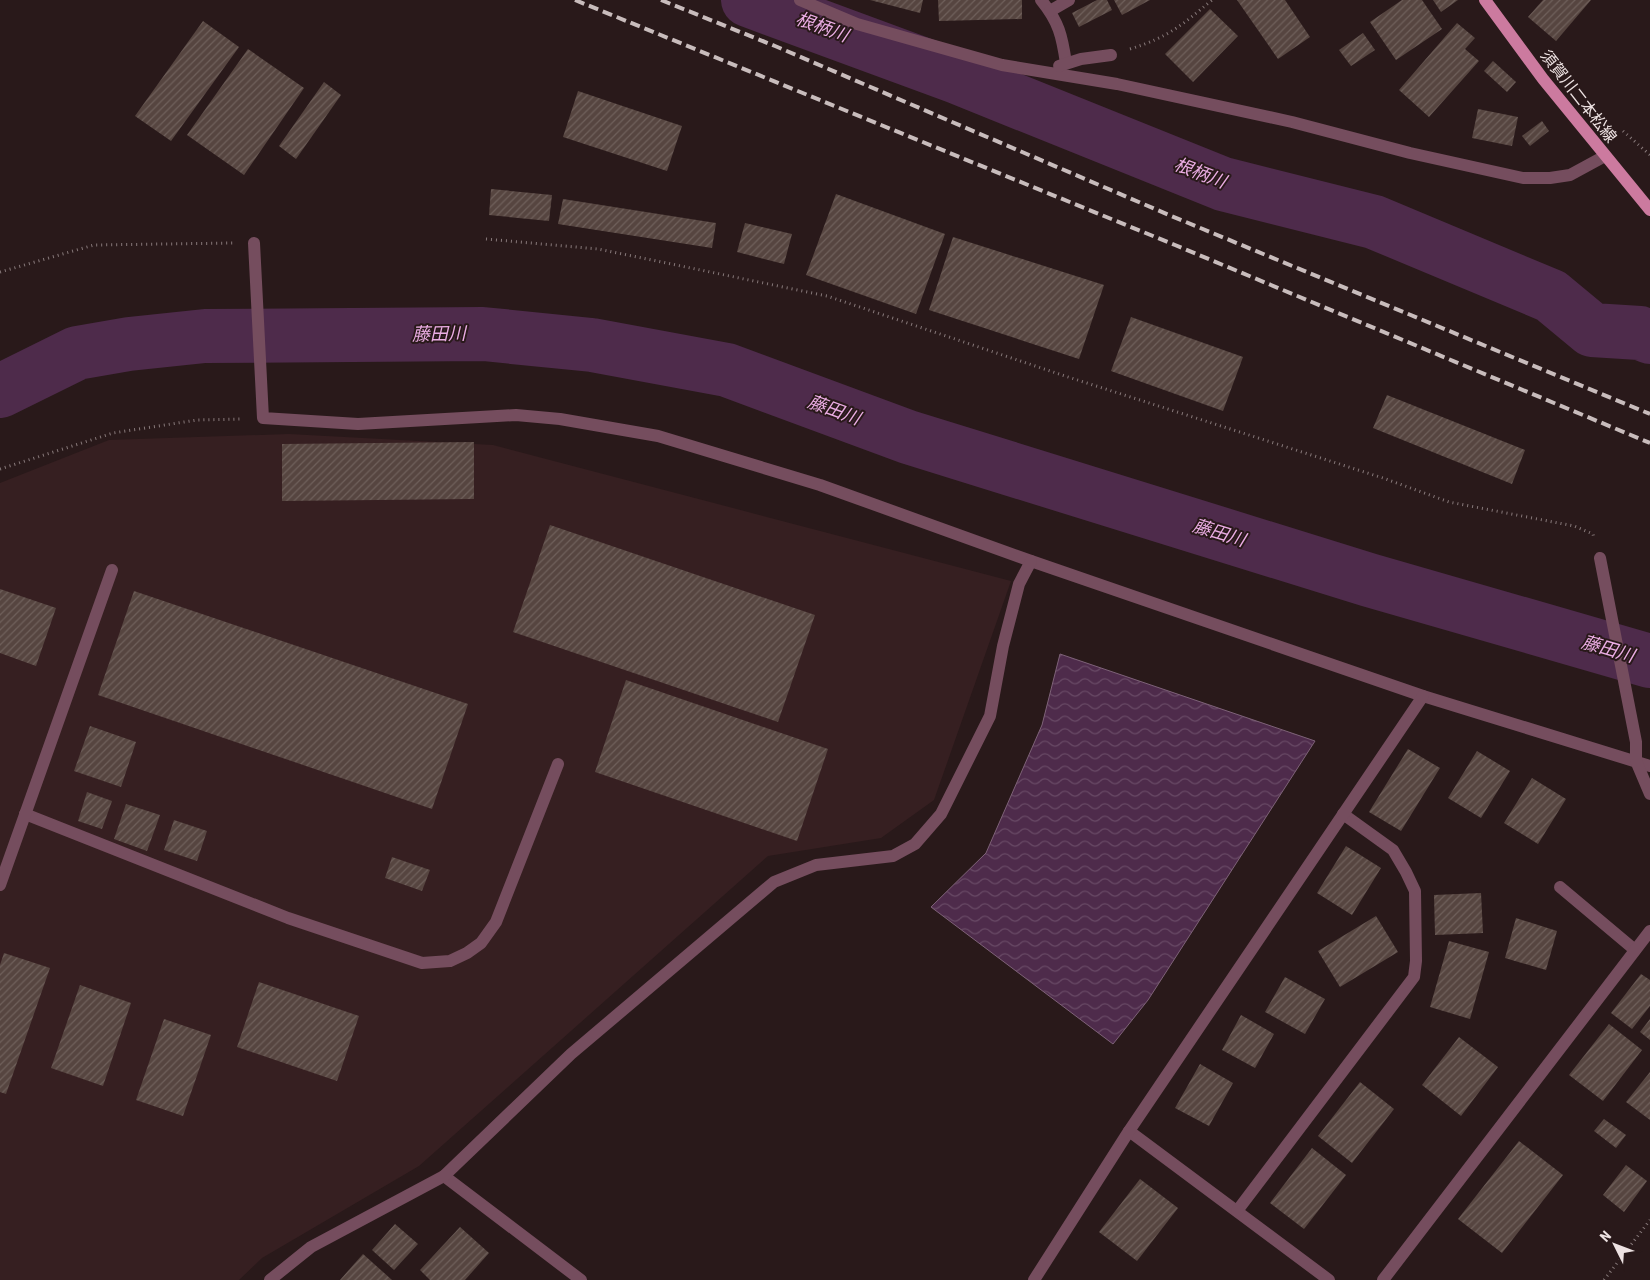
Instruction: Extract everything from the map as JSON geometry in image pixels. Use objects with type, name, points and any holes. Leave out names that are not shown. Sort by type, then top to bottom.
[{"type":"main road","name":"須賀川二本松線","points":[[1485,0],[1543,79],[1650,210]]},
{"type":"street","points":[[800,0],[857,24],[970,57],[1050,74],[1117,84],[1292,122],[1410,153],[1523,178],[1550,178],[1570,175],[1605,156]]},
{"type":"street","points":[[1041,0],[1056,18],[1062,37],[1066,63]]},
{"type":"street","points":[[1050,11],[1070,0]]},
{"type":"street","points":[[1050,74],[1066,63],[1111,55]]},
{"type":"street","points":[[254,242],[263,418],[358,424],[516,415],[560,419],[658,436],[820,486],[1031,562],[1423,696],[1650,766]]},
{"type":"street","points":[[1600,558],[1636,742],[1636,762],[1650,794]]},
{"type":"street","points":[[270,1280],[311,1247],[444,1176],[571,1054],[774,882],[816,865],[893,856],[910,848],[926,834],[941,814],[990,716],[1003,646],[1019,584],[1031,562]]},
{"type":"street","points":[[0,885],[112,570]]},
{"type":"street","points":[[1034,1280],[1129,1131],[1423,696]]},
{"type":"street","points":[[25,814],[288,918],[422,963],[450,961],[481,943],[496,922],[558,764]]},
{"type":"street","points":[[1237,1211],[1414,977],[1416,961],[1415,891],[1393,850],[1343,814]]},
{"type":"street","points":[[1560,887],[1635,950]]},
{"type":"street","points":[[1383,1280],[1650,930]]},
{"type":"street","points":[[1129,1131],[1330,1280]]},
{"type":"street","points":[[444,1176],[581,1280]]},
{"type":"path","points":[[1111,55],[1146,45],[1176,31],[1212,0]]},
{"type":"path","points":[[1623,131],[1650,156]]},
{"type":"path","points":[[486,239],[598,249],[827,296],[1065,376],[1384,478],[1449,502],[1574,526],[1593,534],[1600,558]]},
{"type":"path","points":[[0,272],[94,245],[254,242]]},
{"type":"path","points":[[0,469],[113,433],[197,420],[263,418]]},
{"type":"path","points":[[1604,1280],[1650,1220]]},
{"type":"shaded area","points":[[289,434],[493,445],[1011,581],[934,800],[881,838],[768,856],[419,1166],[262,1258],[239,1280],[0,1280],[0,483],[109,440]]},
{"type":"water","points":[[1060,654],[1315,741],[1148,1000],[1113,1044],[931,907],[986,853],[1042,725]]},
{"type":"building","points":[[870,0],[923,0],[920,13]]},
{"type":"building","points":[[938,0],[1022,0],[1022,19],[939,21]]},
{"type":"building","points":[[1097,0],[1107,0],[1112,10],[1079,27],[1072,13]]},
{"type":"building","points":[[1114,0],[1150,0],[1122,15]]},
{"type":"building","points":[[1237,0],[1285,0],[1310,37],[1278,59]]},
{"type":"building","points":[[1402,0],[1422,0],[1442,29],[1396,60],[1370,22]]},
{"type":"building","points":[[1433,0],[1458,0],[1441,12]]},
{"type":"building","points":[[1543,0],[1591,0],[1556,41],[1528,17]]},
{"type":"building","points":[[1210,9],[1238,36],[1193,82],[1165,54]]},
{"type":"building","points":[[203,21],[239,47],[171,141],[135,116]]},
{"type":"building","points":[[1457,23],[1475,38],[1465,49],[1479,61],[1429,117],[1399,90]]},
{"type":"building","points":[[1363,33],[1375,50],[1351,66],[1339,50]]},
{"type":"building","points":[[248,49],[304,88],[244,175],[187,135]]},
{"type":"building","points":[[1493,61],[1516,82],[1507,92],[1484,71]]},
{"type":"building","points":[[324,82],[341,95],[296,159],[279,146]]},
{"type":"building","points":[[578,91],[682,126],[667,171],[563,137]]},
{"type":"building","points":[[1478,109],[1518,117],[1512,146],[1472,138]]},
{"type":"building","points":[[1542,121],[1549,131],[1530,146],[1522,136]]},
{"type":"building","points":[[491,189],[552,195],[549,221],[489,215]]},
{"type":"building","points":[[836,194],[945,234],[916,314],[806,275]]},
{"type":"building","points":[[563,199],[716,223],[712,248],[558,224]]},
{"type":"building","points":[[745,223],[792,234],[784,264],[737,252]]},
{"type":"building","points":[[953,237],[1104,285],[1079,359],[929,310]]},
{"type":"building","points":[[1131,317],[1243,357],[1223,411],[1111,371]]},
{"type":"building","points":[[1387,395],[1525,450],[1512,484],[1373,428]]},
{"type":"building","points":[[474,442],[474,499],[282,501],[282,444]]},
{"type":"building","points":[[550,525],[815,615],[778,722],[513,632]]},
{"type":"building","points":[[0,589],[56,608],[36,666],[0,653]]},
{"type":"building","points":[[134,591],[468,704],[432,809],[98,695]]},
{"type":"building","points":[[626,680],[828,749],[797,841],[595,772]]},
{"type":"building","points":[[90,726],[136,742],[121,787],[74,771]]},
{"type":"building","points":[[1408,749],[1440,768],[1401,831],[1369,812]]},
{"type":"building","points":[[1477,751],[1510,771],[1481,818],[1448,798]]},
{"type":"building","points":[[1532,778],[1566,799],[1538,844],[1504,823]]},
{"type":"building","points":[[87,792],[112,801],[102,829],[78,821]]},
{"type":"building","points":[[126,804],[160,815],[147,851],[114,839]]},
{"type":"building","points":[[174,820],[207,831],[197,861],[164,850]]},
{"type":"building","points":[[1346,846],[1381,868],[1352,915],[1317,893]]},
{"type":"building","points":[[392,857],[430,870],[422,891],[385,878]]},
{"type":"building","points":[[1481,893],[1483,933],[1435,935],[1434,895]]},
{"type":"building","points":[[1376,916],[1398,952],[1340,987],[1318,951]]},
{"type":"building","points":[[1516,918],[1557,931],[1546,970],[1505,958]]},
{"type":"building","points":[[1449,941],[1489,952],[1470,1019],[1430,1007]]},
{"type":"building","points":[[4,953],[50,968],[6,1094],[0,1092],[0,965]]},
{"type":"building","points":[[1641,974],[1650,980],[1650,1006],[1632,1029],[1611,1013]]},
{"type":"building","points":[[1285,977],[1325,999],[1305,1034],[1265,1012]]},
{"type":"building","points":[[259,982],[359,1016],[337,1081],[237,1047]]},
{"type":"building","points":[[80,985],[131,1003],[103,1086],[51,1068]]},
{"type":"building","points":[[1241,1015],[1274,1034],[1255,1068],[1222,1050]]},
{"type":"building","points":[[164,1019],[211,1035],[183,1116],[136,1100]]},
{"type":"building","points":[[1650,1019],[1650,1040],[1640,1032]]},
{"type":"building","points":[[1609,1024],[1642,1050],[1603,1101],[1569,1075]]},
{"type":"building","points":[[1459,1037],[1498,1067],[1461,1116],[1422,1085]]},
{"type":"building","points":[[1200,1064],[1233,1083],[1209,1126],[1175,1108]]},
{"type":"building","points":[[1650,1072],[1650,1120],[1626,1102]]},
{"type":"building","points":[[1360,1082],[1394,1109],[1352,1163],[1318,1136]]},
{"type":"building","points":[[1604,1119],[1626,1135],[1616,1148],[1594,1131]]},
{"type":"building","points":[[1519,1141],[1563,1175],[1502,1253],[1458,1219]]},
{"type":"building","points":[[1312,1148],[1346,1175],[1304,1229],[1270,1203]]},
{"type":"building","points":[[1626,1165],[1647,1181],[1624,1212],[1603,1195]]},
{"type":"building","points":[[1140,1179],[1178,1208],[1137,1261],[1099,1232]]},
{"type":"building","points":[[395,1224],[418,1244],[394,1270],[372,1250]]},
{"type":"building","points":[[460,1227],[489,1253],[465,1280],[430,1280],[420,1270]]},
{"type":"building","points":[[363,1254],[392,1280],[340,1280]]},
{"type":"waterway","name":"根柄川","points":[[748,0],[957,77],[1223,184],[1374,222],[1551,296],[1592,330],[1640,333],[1650,337]]},
{"type":"waterway","name":"藤田川","points":[[0,391],[77,353],[129,344],[205,336],[483,334],[592,345],[727,370],[908,437],[1369,580],[1650,661]]},
{"type":"railway","points":[[575,0],[1175,245],[1650,443]]},
{"type":"railway","points":[[661,0],[775,46],[1169,215],[1650,414]]}]
